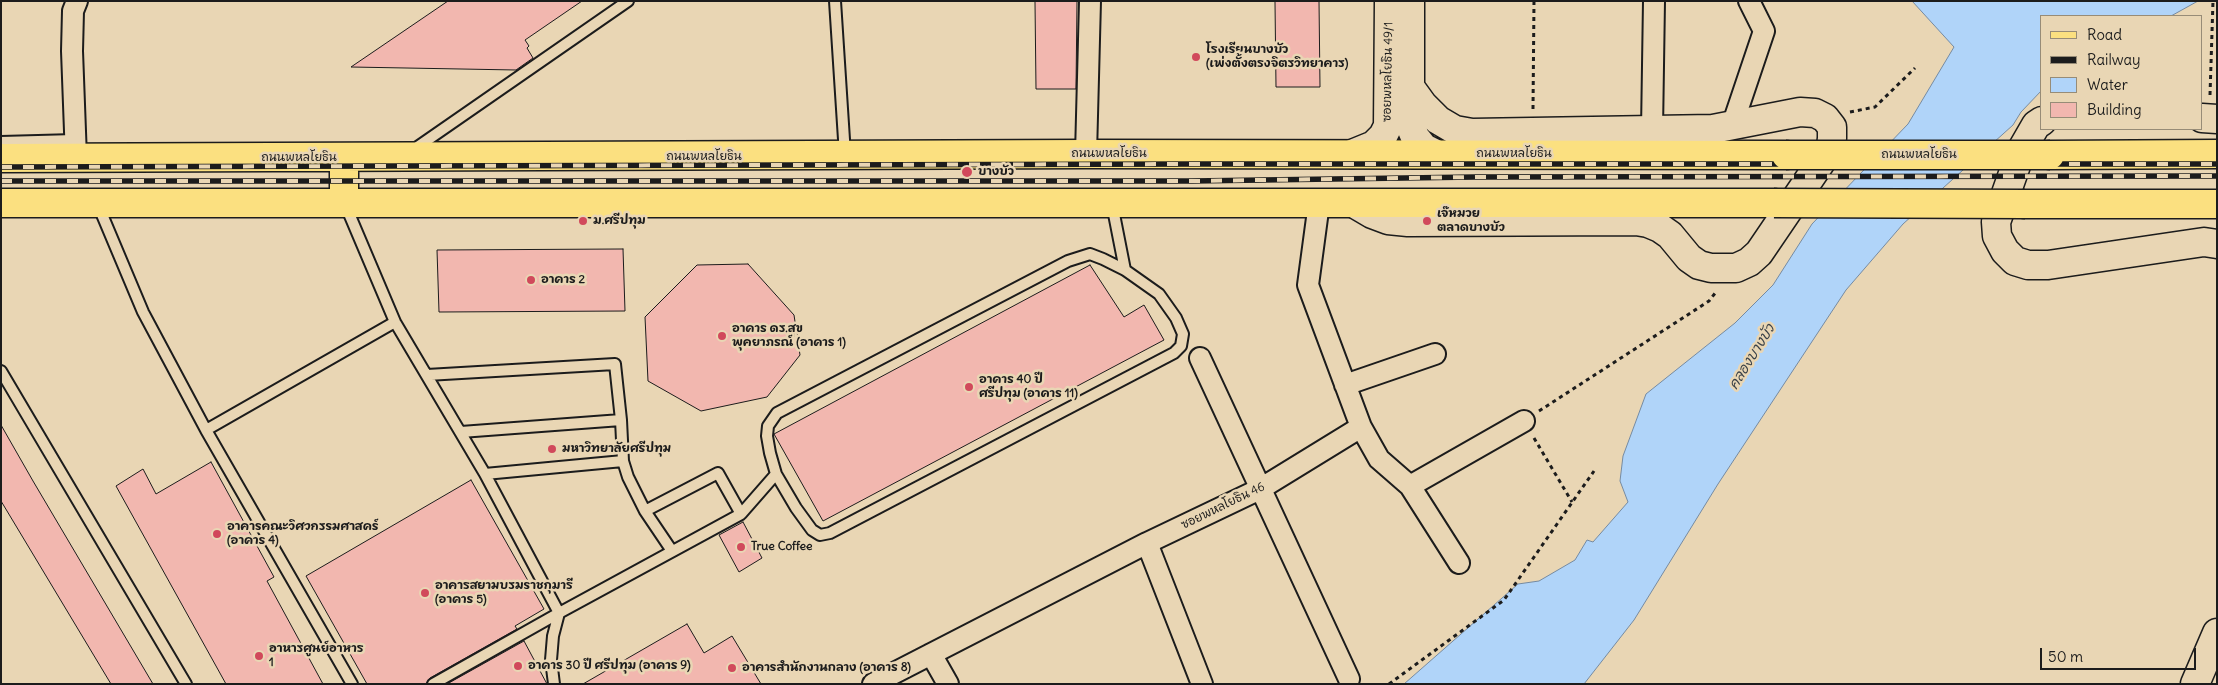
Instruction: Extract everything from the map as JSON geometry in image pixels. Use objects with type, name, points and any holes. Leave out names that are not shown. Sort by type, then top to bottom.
[{"type":"main road","name":"ซอยพหลโยธิน 49/1","points":[[1352,154],[1374,145],[1383,136],[1388,126],[1389,1]]},
{"type":"main road","name":"ซอยพหลโยธิน 49/1","points":[[1410,1],[1410,125],[1415,137],[1424,148],[1436,154]]},
{"type":"main road","points":[[1356,204],[1372,214],[1388,220],[1408,222],[1636,221],[1648,223],[1670,235],[1690,258],[1699,265],[1712,268],[1736,268],[1748,262],[1759,253],[1831,147],[1832,127],[1825,118],[1815,113],[1800,112],[1713,129],[1472,133],[1455,130],[1438,120],[1410,87]]},
{"type":"main road","points":[[2040,123],[2036,126],[2022,151],[1996,222],[1997,236],[2005,251],[2015,262],[2048,264],[2204,242],[2217,244]]},
{"type":"main road","name":"ถนนพหลโยธิน","points":[[1,158],[75,149],[344,158],[1086,154],[2050,156],[2217,154]]},
{"type":"main road","points":[[344,158],[344,204]]},
{"type":"main road","points":[[1,202],[344,204],[2217,204]]},
{"type":"main road","points":[[2174,204],[2217,219]]},
{"type":"main road","points":[[2195,684],[2217,633]]},
{"type":"street","points":[[75,149],[72,51],[73,11],[77,1]]},
{"type":"street","points":[[1086,154],[1090,1]]},
{"type":"street","points":[[1652,130],[1654,1]]},
{"type":"street","points":[[1732,126],[1764,31],[1749,1]]},
{"type":"street","points":[[1319,204],[1308,285],[1361,427],[1379,459],[1410,486],[1459,563]]},
{"type":"street","points":[[1345,385],[1436,354]]},
{"type":"street","points":[[1200,358],[1349,679]]},
{"type":"street","points":[[1410,486],[1524,421]]},
{"type":"street","name":"ซอยพหลโยธิน 46","points":[[873,684],[1147,543],[1260,489],[1361,427]]},
{"type":"street","points":[[1147,543],[1202,684]]},
{"type":"street","points":[[931,654],[948,684]]},
{"type":"lane","points":[[402,158],[628,1]]},
{"type":"lane","points":[[835,1],[845,156]]},
{"type":"lane","points":[[1,142],[75,149]]},
{"type":"lane","points":[[97,202],[143,312],[206,430],[352,684]]},
{"type":"lane","points":[[1112,203],[1125,270]]},
{"type":"lane","points":[[344,204],[395,322],[486,474],[559,613],[553,636],[551,669],[554,684]]},
{"type":"lane","points":[[1090,254],[1125,270],[1159,294],[1176,318],[1183,334],[1181,346],[1174,354],[830,533],[820,535],[812,530],[796,508],[776,474],[767,436],[772,419],[783,408],[1068,261],[1090,254]]},
{"type":"lane","points":[[206,430],[395,322]]},
{"type":"lane","points":[[427,375],[614,364],[621,420],[623,461],[630,483],[645,511],[672,551]]},
{"type":"lane","points":[[1,371],[186,684]]},
{"type":"lane","points":[[461,432],[621,420]]},
{"type":"lane","points":[[486,474],[623,461]]},
{"type":"lane","points":[[645,511],[718,473],[741,514]]},
{"type":"lane","points":[[433,684],[741,514],[776,474]]},
{"type":"path","points":[[1533,132],[1534,1]]},
{"type":"path","points":[[2209,118],[2213,1]]},
{"type":"path","points":[[1825,118],[1875,107],[1915,68]]},
{"type":"path","points":[[1572,502],[1524,421],[1709,301],[1736,268]]},
{"type":"path","points":[[1388,684],[1504,600],[1594,471]]},
{"type":"water","name":"คลองบางบัว","points":[[1912,1],[2198,1],[2173,15],[2040,15],[2040,92],[2021,112],[2013,125],[1903,224],[1846,290],[1718,484],[1634,620],[1584,684],[1404,684],[1518,584],[1539,581],[1575,560],[1587,540],[1593,542],[1628,502],[1620,481],[1623,456],[1646,394],[1735,323],[1773,285],[1812,224],[1908,124],[1954,47]]},
{"type":"building","points":[[448,1],[582,1],[525,40],[533,58],[516,70],[351,67]]},
{"type":"building","points":[[1035,1],[1077,1],[1076,89],[1036,89]]},
{"type":"building","points":[[1275,1],[1319,1],[1320,87],[1276,87]]},
{"type":"building","name":"อาคาร 2","points":[[623,249],[625,311],[439,312],[437,250]]},
{"type":"building","name":"อาคาร ดร.สุข พุคยาภรณ์ (อาคาร 1)","points":[[748,264],[794,315],[800,355],[767,397],[701,411],[648,381],[645,317],[697,265]]},
{"type":"building","name":"อาคาร 40 ปี ศรีปทุม (อาคาร 11)","points":[[1090,265],[1124,317],[1144,305],[1164,340],[823,521],[774,434]]},
{"type":"building","points":[[1,425],[153,684],[111,684],[1,501]]},
{"type":"building","points":[[211,462],[274,577],[267,581],[323,684],[226,684],[116,486],[143,469],[156,494]]},
{"type":"building","name":"อาคารสยามบรมราชกุมารี (อาคาร 5)","points":[[471,480],[544,609],[515,626],[517,629],[430,678],[426,684],[367,684],[306,576]]},
{"type":"building","name":"True Coffee","points":[[743,522],[762,558],[739,572],[719,535]]},
{"type":"building","points":[[687,624],[704,653],[732,636],[761,684],[583,684]]},
{"type":"building","name":"อาคาร 30 ปี ศรีปทุม (อาคาร 9)","points":[[524,641],[547,684],[447,684]]},
{"type":"railway","points":[[1,167],[2217,164]]},
{"type":"railway","points":[[1,181],[1192,181],[1475,177],[2217,176]]},
{"type":"place","name":"โรงเรียนบางบัว (เพ่งตั้งตรงจิตรวิทยาคาร)","points":[[1196,57]]},
{"type":"place","name":"บางบัว","points":[[967,172]]},
{"type":"place","name":"ม.ศรีปทุม","points":[[583,221]]},
{"type":"place","name":"เจ๊หมวย ตลาดบางบัว","points":[[1427,221]]},
{"type":"place","name":"อาคาร 2","points":[[531,280]]},
{"type":"place","name":"อาคาร ดร.สุข พุคยาภรณ์ (อาคาร 1)","points":[[722,336]]},
{"type":"place","name":"อาคาร 40 ปี ศรีปทุม (อาคาร 11)","points":[[969,387]]},
{"type":"place","name":"มหาวิทยาลัยศรีปทุม","points":[[552,449]]},
{"type":"place","name":"อาคารคณะวิศวกรรมศาสคร์ (อาคาร 4)","points":[[217,534]]},
{"type":"place","name":"True Coffee","points":[[741,547]]},
{"type":"place","name":"อาคารสยามบรมราชกุมารี (อาคาร 5)","points":[[425,593]]},
{"type":"place","name":"อาหารศูนย์อาหาร 1","points":[[259,656]]},
{"type":"place","name":"อาคาร 30 ปี ศรีปทุม (อาคาร 9)","points":[[518,666]]},
{"type":"place","name":"อาคารสำนักงานกลาง (อาคาร 8)","points":[[732,668]]}]
